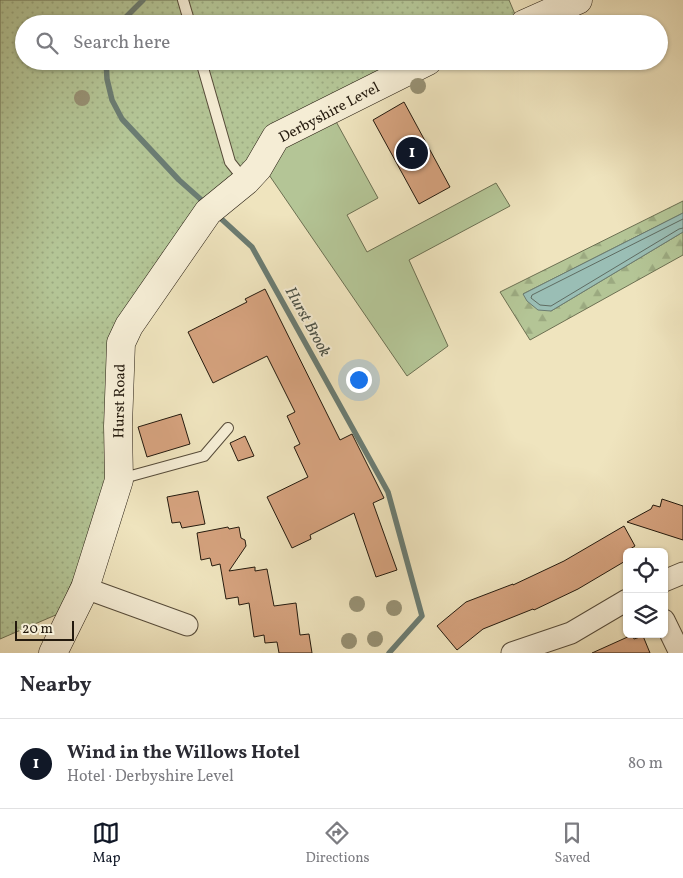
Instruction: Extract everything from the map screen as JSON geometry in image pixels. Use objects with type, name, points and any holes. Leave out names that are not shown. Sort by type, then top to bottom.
[{"type":"street","points":[[544,15],[578,0]]},
{"type":"street","name":"Derbyshire Level","points":[[240,186],[258,168],[276,137],[410,70]]},
{"type":"street","name":"Hurst Road","points":[[53,653],[84,588],[119,480],[118,426],[121,343],[129,326],[208,212],[240,186]]},
{"type":"street","points":[[668,579],[683,573]]},
{"type":"street","points":[[84,588],[187,625]]},
{"type":"street","points":[[512,653],[571,633],[623,602]]},
{"type":"street","points":[[668,628],[680,653]]},
{"type":"lane","points":[[183,0],[187,15]]},
{"type":"lane","points":[[204,70],[230,162],[240,186]]},
{"type":"lane","points":[[119,480],[204,456],[228,428]]},
{"type":"green space","points":[[0,0],[509,0],[515,15],[15,15],[15,70],[392,70],[271,130],[134,299],[106,484],[75,575],[58,614],[0,639]]},
{"type":"green space","points":[[333,116],[378,198],[347,215],[367,252],[496,183],[510,206],[409,260],[448,346],[407,376],[267,172],[277,145]]},
{"type":"green space","points":[[683,201],[683,213],[523,294],[551,311],[683,232],[683,255],[530,340],[500,292]]},
{"type":"water","points":[[683,213],[683,232],[551,311],[538,310],[527,301],[523,294]]},
{"type":"building","points":[[404,102],[450,187],[419,204],[373,120]]},
{"type":"building","points":[[265,289],[340,440],[352,434],[384,498],[373,503],[397,570],[376,577],[354,513],[310,535],[311,539],[292,548],[267,497],[308,477],[294,447],[300,444],[287,416],[295,412],[267,356],[213,383],[188,332],[247,302],[245,299]]},
{"type":"building","points":[[181,414],[190,444],[147,457],[138,427]]},
{"type":"building","points":[[245,436],[254,456],[238,461],[230,443]]},
{"type":"building","points":[[198,491],[205,524],[182,528],[180,522],[172,523],[167,497]]},
{"type":"building","points":[[662,499],[683,506],[683,540],[627,522],[651,509],[653,505],[660,507]]},
{"type":"building","points":[[624,526],[635,546],[623,548],[623,562],[578,589],[534,610],[483,629],[457,650],[437,626],[466,602],[513,585],[564,561]]},
{"type":"building","points":[[228,527],[229,529],[239,527],[241,538],[245,540],[246,546],[229,571],[255,567],[255,571],[267,569],[274,606],[296,603],[300,635],[309,634],[312,653],[279,653],[277,642],[265,643],[264,635],[254,637],[249,603],[239,605],[238,597],[226,599],[220,564],[212,566],[210,558],[201,560],[197,533]]},
{"type":"building","points":[[625,638],[644,638],[650,653],[592,653]]},
{"type":"waterway","name":"Hurst Brook","points":[[128,15],[143,0]]},
{"type":"waterway","name":"Hurst Brook","points":[[106,70],[112,100],[122,119],[179,180],[206,204]]},
{"type":"waterway","name":"Hurst Brook","points":[[216,214],[252,247],[388,492],[422,616],[389,653]]},
{"type":"place","name":"Wind in the Willows Hotel","points":[[412,153]]}]
